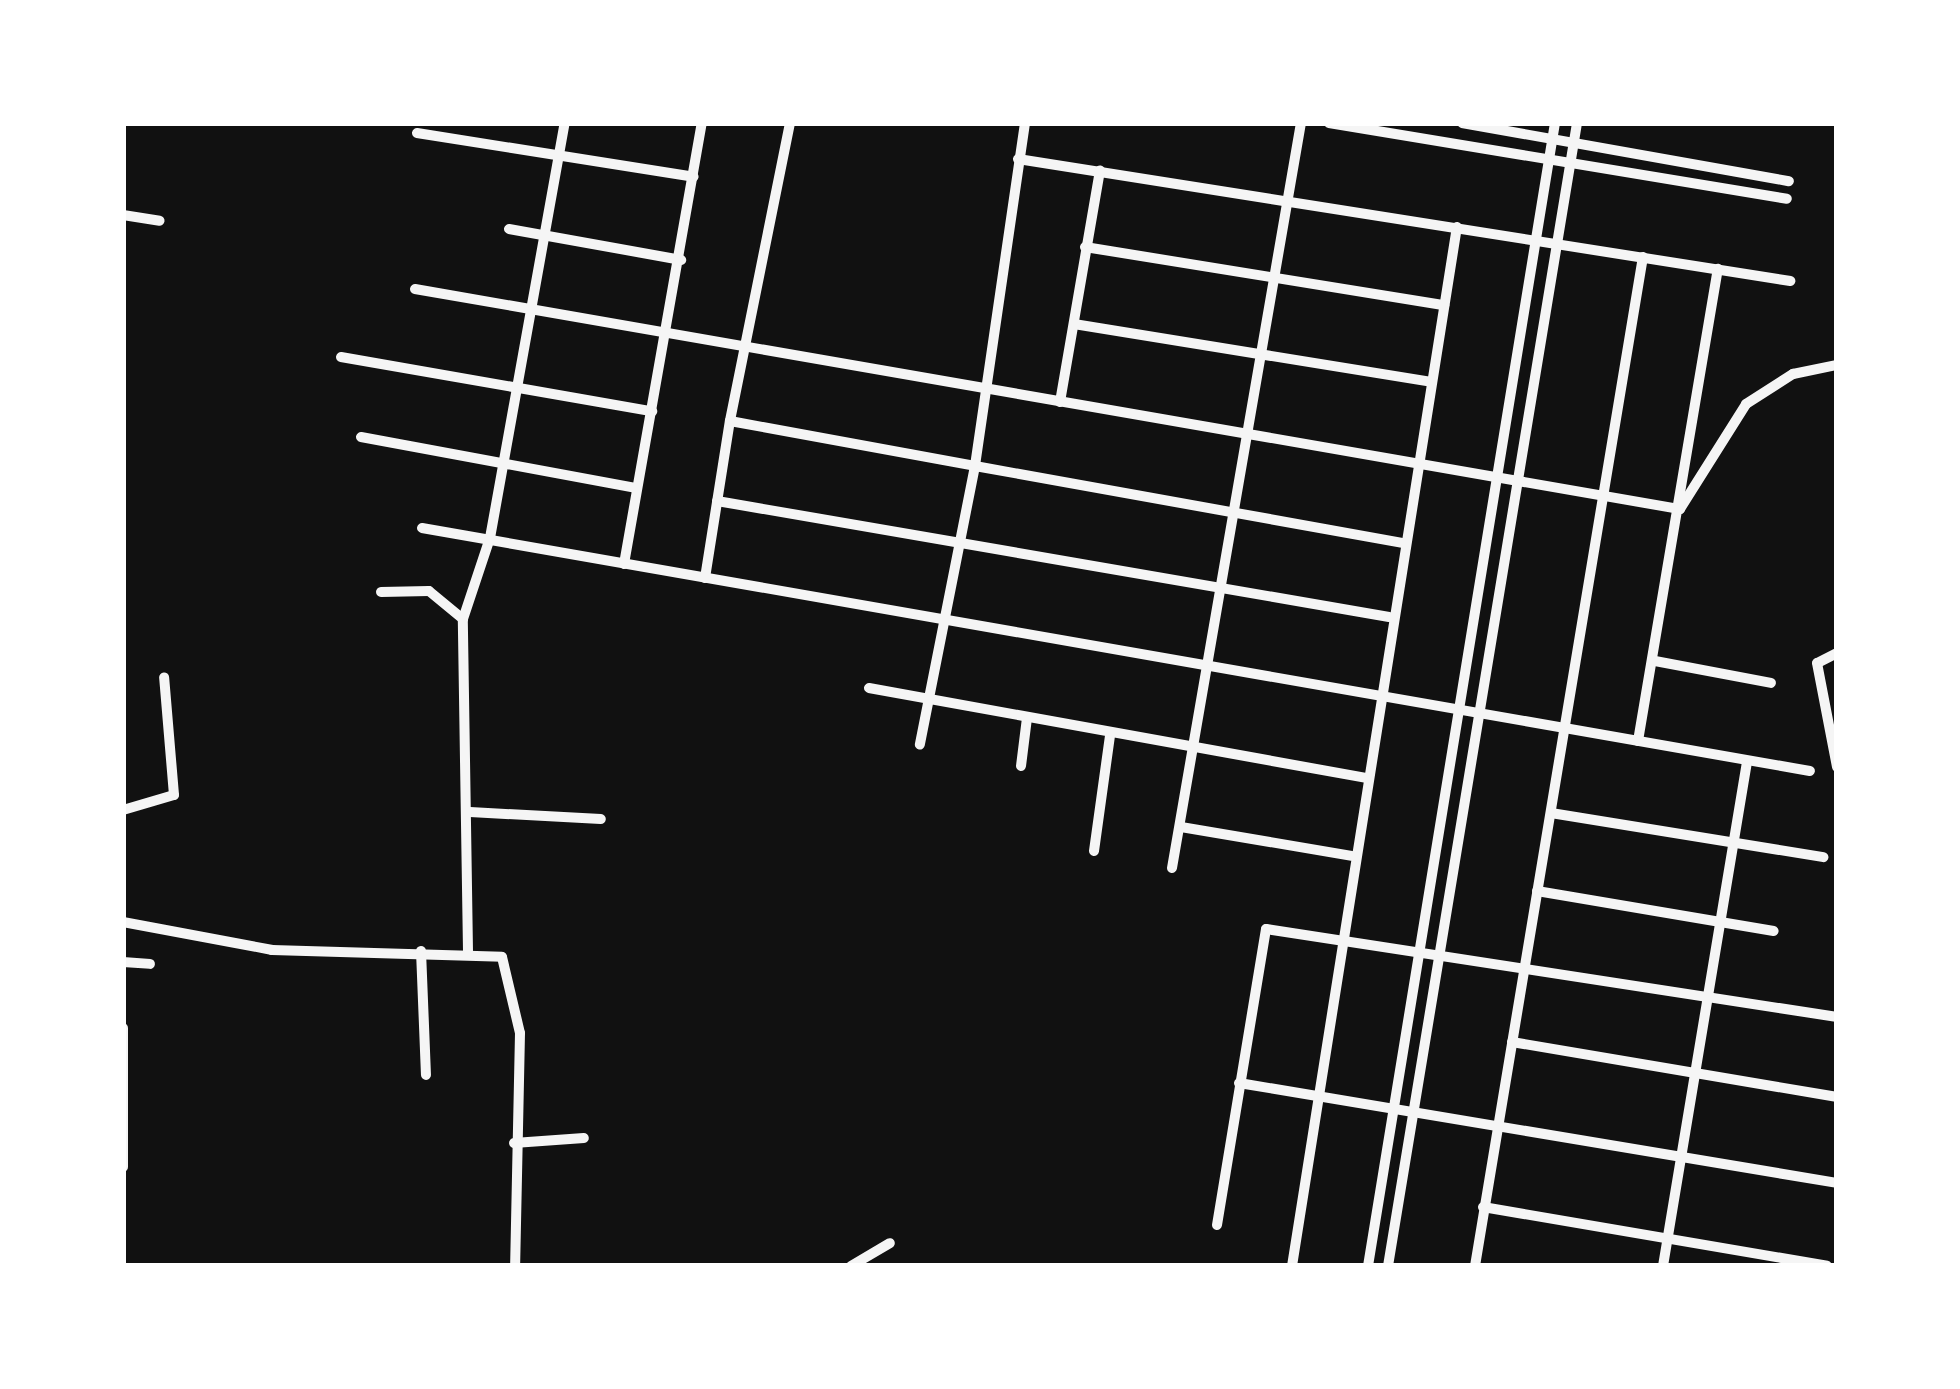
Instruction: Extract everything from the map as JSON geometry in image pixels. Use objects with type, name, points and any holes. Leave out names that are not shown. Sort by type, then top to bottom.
[{"type":"street","points":[[468,951],[470,812],[463,619],[490,538],[565,123]]},
{"type":"street","points":[[624,564],[702,123]]},
{"type":"street","points":[[704,578],[730,421],[790,123]]},
{"type":"street","points":[[920,745],[975,466],[1025,123]]},
{"type":"street","points":[[1172,868],[1226,591],[1301,123]]},
{"type":"street","points":[[1329,123],[1787,200]]},
{"type":"street","points":[[1462,123],[1789,181]]},
{"type":"street","points":[[1368,1266],[1555,123]]},
{"type":"street","points":[[1388,1266],[1577,123]]},
{"type":"street","points":[[417,134],[694,177]]},
{"type":"street","points":[[1018,159],[1790,280]]},
{"type":"street","points":[[1060,401],[1100,170]]},
{"type":"street","points":[[1771,196],[1775,178]]},
{"type":"street","points":[[123,214],[160,220]]},
{"type":"street","points":[[1292,1266],[1338,935],[1457,227]]},
{"type":"street","points":[[508,229],[681,260]]},
{"type":"street","points":[[1085,247],[1444,305]]},
{"type":"street","points":[[1475,1266],[1495,1123],[1642,257]]},
{"type":"street","points":[[1638,740],[1718,268]]},
{"type":"street","points":[[415,289],[1680,509]]},
{"type":"street","points":[[1074,324],[1431,382]]},
{"type":"street","points":[[341,357],[652,410]]},
{"type":"street","points":[[1516,358],[1538,361]]},
{"type":"street","points":[[1680,509],[1746,404],[1793,374],[1837,365]]},
{"type":"street","points":[[730,421],[1402,543]]},
{"type":"street","points":[[361,437],[635,488]]},
{"type":"street","points":[[717,501],[958,551],[1389,617]]},
{"type":"street","points":[[422,528],[944,625],[1380,694],[1810,771]]},
{"type":"street","points":[[381,592],[429,591],[463,619]]},
{"type":"street","points":[[1837,653],[1817,663],[1837,766]]},
{"type":"street","points":[[1654,662],[1772,683]]},
{"type":"street","points":[[123,810],[174,795],[164,677]]},
{"type":"street","points":[[868,688],[1366,778]]},
{"type":"street","points":[[1021,766],[1027,718]]},
{"type":"street","points":[[1094,851],[1110,735]]},
{"type":"street","points":[[1663,1266],[1740,840],[1747,762]]},
{"type":"street","points":[[470,812],[601,819]]},
{"type":"street","points":[[1551,813],[1823,857]]},
{"type":"street","points":[[1181,827],[1352,856]]},
{"type":"street","points":[[1537,891],[1774,931]]},
{"type":"street","points":[[123,922],[272,950],[468,951],[502,957],[513,975],[515,1266]]},
{"type":"street","points":[[1217,1225],[1264,930],[1338,935],[1837,1017]]},
{"type":"street","points":[[421,951],[426,1075]]},
{"type":"street","points":[[123,962],[151,964]]},
{"type":"street","points":[[123,1028],[123,1167]]},
{"type":"street","points":[[1512,1042],[1837,1097]]},
{"type":"street","points":[[1239,1083],[1837,1183]]},
{"type":"street","points":[[514,1143],[584,1138]]},
{"type":"street","points":[[1483,1208],[1824,1266]]},
{"type":"street","points":[[851,1266],[890,1243]]},
{"type":"street","points":[[1743,1266],[1745,1251]]}]
